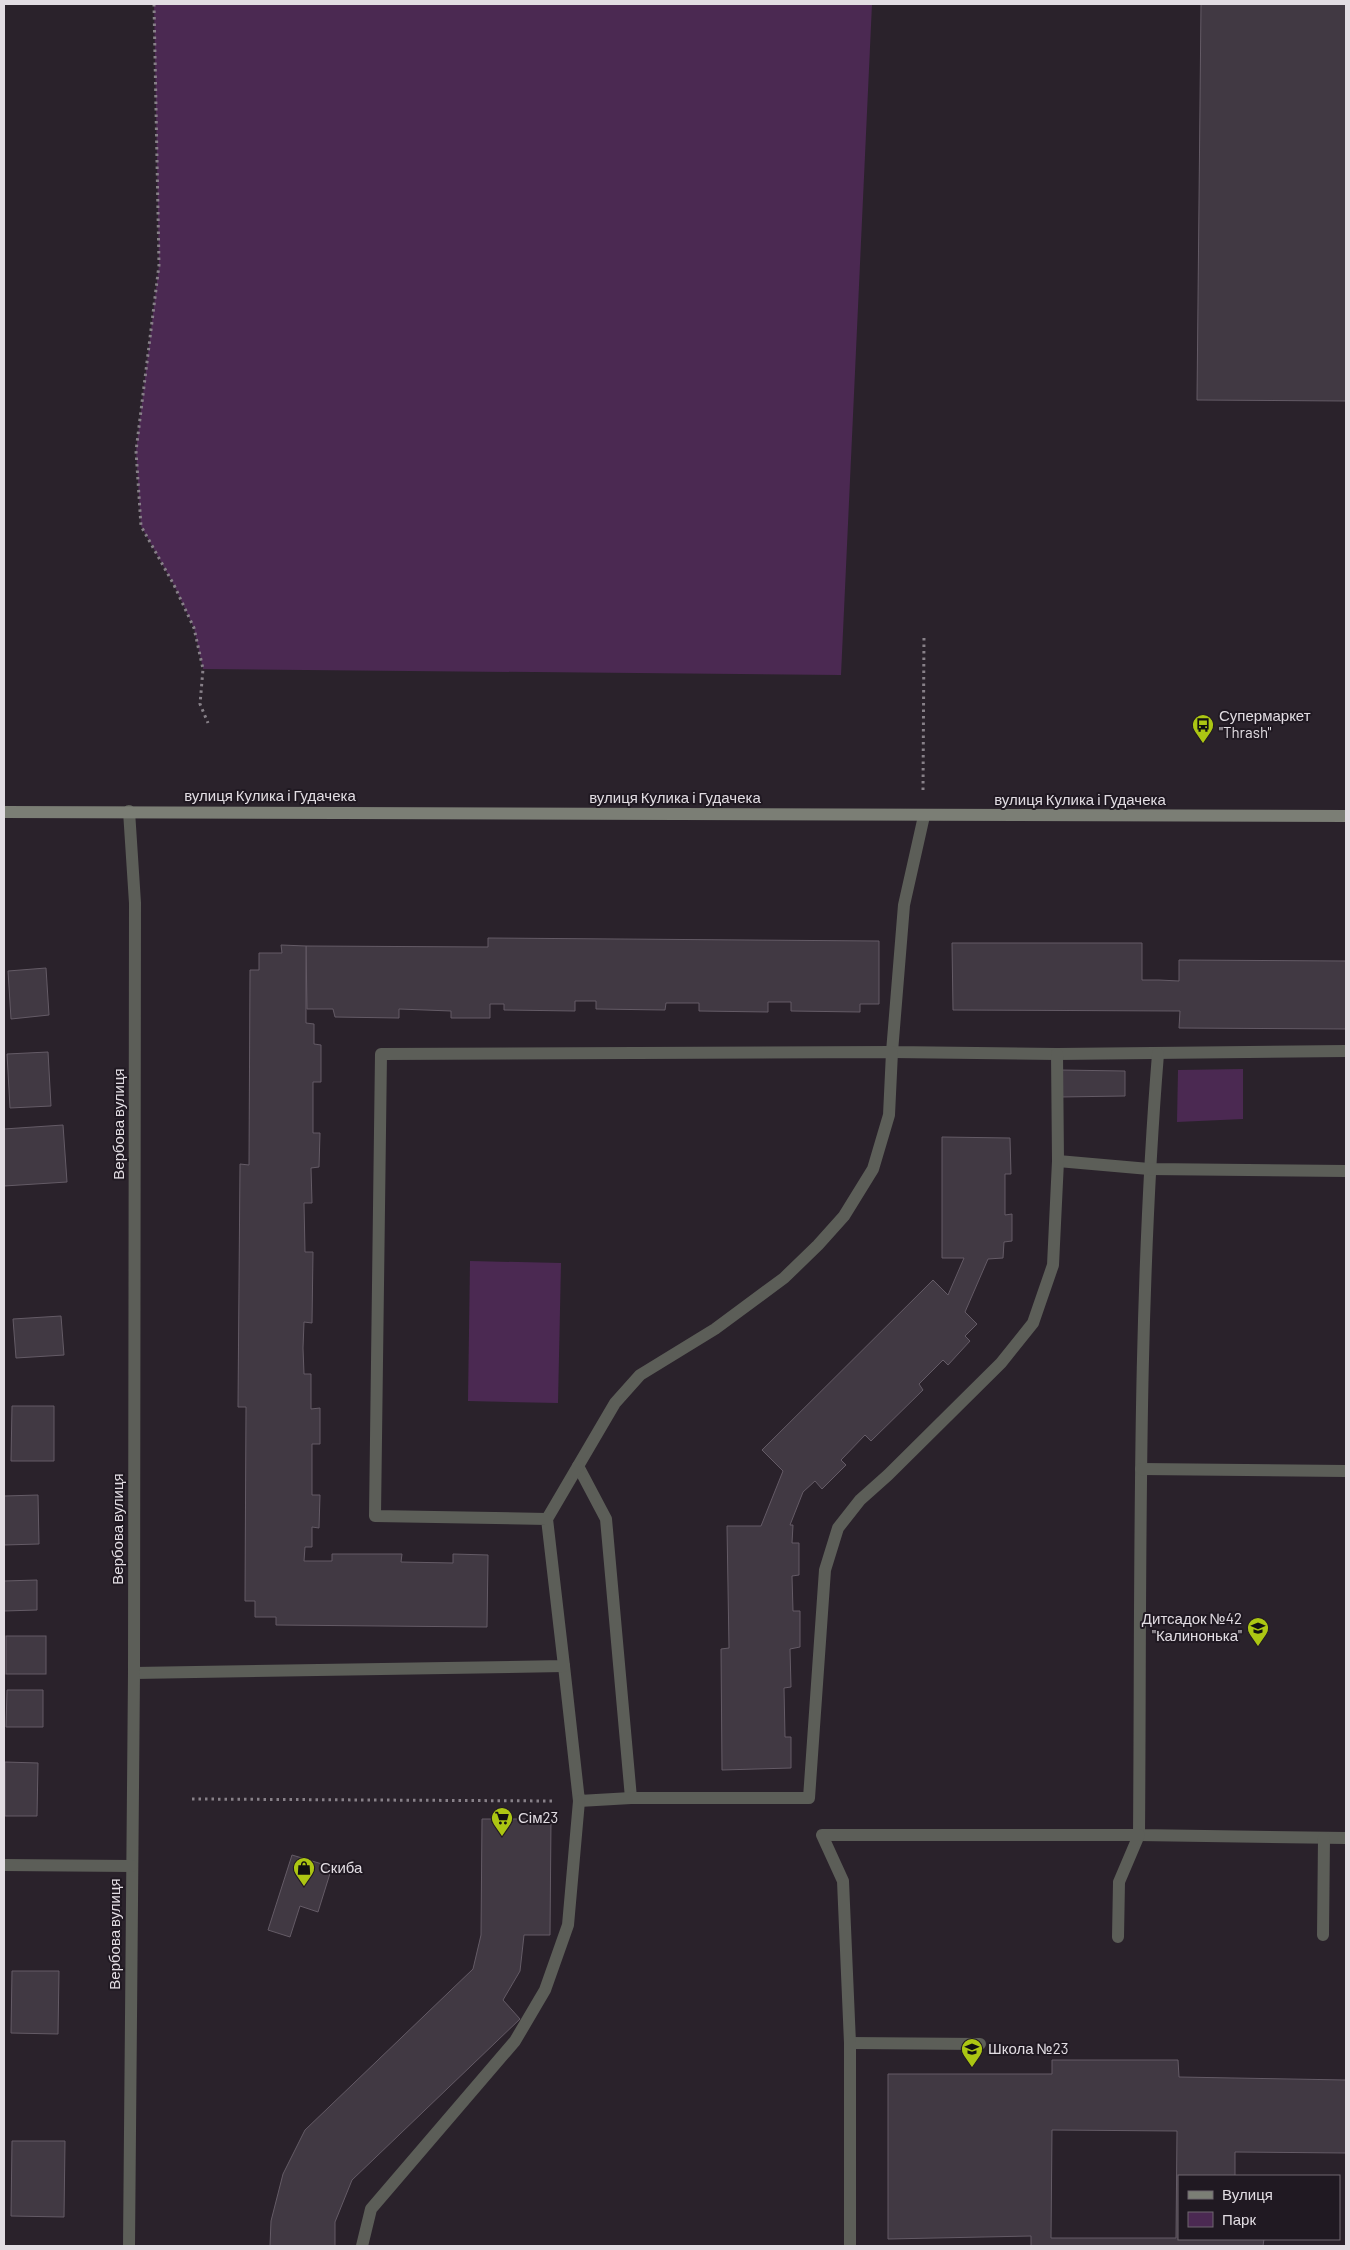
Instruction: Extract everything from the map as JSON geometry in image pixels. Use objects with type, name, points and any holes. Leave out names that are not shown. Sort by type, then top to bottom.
[{"type":"main road","name":"вулиця Кулика і Гудачека","points":[[4,812],[1346,816]]},
{"type":"street","name":"Вербова вулиця","points":[[129,811],[135,903],[134,1673],[129,2246]]},
{"type":"street","points":[[362,2246],[371,2209],[515,2041],[545,1990],[568,1925],[579,1801],[547,1520],[615,1403],[640,1375],[715,1329],[784,1278],[844,1216],[873,1169],[888,1115],[904,906],[924,816]]},
{"type":"street","points":[[547,1520],[375,1516],[381,1054],[892,1052],[1158,1054],[1290,1050],[1346,1051]]},
{"type":"street","points":[[579,1801],[631,1798],[808,1798],[825,1570],[838,1528],[860,1500],[888,1475],[1001,1363],[1033,1323],[1053,1265],[1058,1161],[1056,1054]]},
{"type":"street","points":[[1118,1937],[1119,1882],[1139,1835],[1141,1469],[1149,1169],[1158,1054]]},
{"type":"street","points":[[1058,1161],[1149,1169],[1346,1172]]},
{"type":"street","points":[[578,1466],[606,1519],[631,1798]]},
{"type":"street","points":[[1141,1469],[1346,1471]]},
{"type":"street","points":[[134,1673],[564,1666]]},
{"type":"street","points":[[850,2246],[850,2043],[843,1881],[822,1836],[1139,1835],[1346,1838]]},
{"type":"street","points":[[1323,1935],[1324,1838]]},
{"type":"street","points":[[4,1865],[132,1866]]},
{"type":"street","points":[[850,2043],[980,2044]]},
{"type":"path","points":[[154,4],[159,265],[136,451],[141,526],[174,584],[194,628],[203,670],[200,704],[208,723]]},
{"type":"path","points":[[924,634],[922,738],[924,816]]},
{"type":"path","points":[[192,1799],[579,1801]]},
{"type":"green space","points":[[154,4],[872,4],[841,675],[203,669],[194,628],[174,585],[141,526],[136,451],[159,265]]},
{"type":"green space","points":[[1243,1069],[1243,1119],[1177,1122],[1178,1070]]},
{"type":"green space","points":[[470,1261],[561,1263],[558,1403],[468,1401]]},
{"type":"building","points":[[1201,4],[1346,4],[1346,401],[1197,400]]},
{"type":"building","points":[[488,938],[879,941],[879,1004],[860,1004],[860,1012],[791,1011],[791,1002],[768,1002],[768,1012],[699,1011],[699,1003],[666,1003],[665,1010],[596,1009],[596,1001],[575,1001],[575,1011],[504,1010],[504,1004],[490,1004],[490,1018],[451,1018],[451,1011],[399,1009],[399,1018],[335,1017],[333,1009],[307,1009],[306,946],[488,947]]},
{"type":"building","points":[[952,943],[1142,943],[1142,980],[1179,981],[1179,960],[1346,961],[1346,1029],[1179,1028],[1180,1011],[953,1010]]},
{"type":"building","points":[[281,945],[306,946],[306,1023],[314,1024],[314,1044],[321,1045],[321,1082],[313,1082],[313,1133],[320,1133],[319,1167],[311,1168],[312,1203],[304,1203],[305,1252],[313,1252],[312,1323],[304,1322],[303,1348],[304,1374],[311,1374],[311,1409],[320,1408],[320,1444],[312,1444],[312,1495],[320,1495],[319,1528],[312,1527],[312,1547],[305,1547],[304,1561],[332,1561],[332,1554],[402,1554],[401,1562],[453,1563],[453,1554],[488,1555],[487,1627],[276,1625],[276,1617],[255,1617],[255,1601],[245,1601],[246,1407],[238,1407],[240,1164],[249,1165],[250,970],[259,970],[259,953],[282,953]]},
{"type":"building","points":[[46,968],[49,1015],[11,1019],[8,971]]},
{"type":"building","points":[[48,1052],[51,1106],[10,1108],[7,1054]]},
{"type":"building","points":[[1060,1070],[1125,1071],[1125,1096],[1060,1097]]},
{"type":"building","points":[[63,1125],[67,1182],[4,1186],[4,1129]]},
{"type":"building","points":[[942,1137],[1010,1138],[1011,1174],[1005,1174],[1005,1215],[1012,1214],[1012,1241],[1004,1242],[1003,1258],[988,1259],[965,1312],[977,1324],[965,1336],[970,1341],[948,1365],[943,1360],[919,1384],[923,1390],[871,1441],[865,1435],[841,1460],[846,1465],[822,1489],[815,1481],[803,1492],[790,1525],[793,1525],[792,1543],[799,1543],[799,1575],[792,1576],[793,1611],[800,1611],[800,1647],[790,1649],[791,1687],[784,1688],[785,1737],[791,1737],[791,1768],[722,1770],[721,1649],[729,1648],[727,1526],[761,1526],[783,1471],[762,1450],[933,1280],[948,1295],[964,1258],[942,1258]]},
{"type":"building","points":[[61,1316],[64,1355],[16,1358],[13,1319]]},
{"type":"building","points":[[12,1406],[54,1406],[54,1461],[11,1461]]},
{"type":"building","points":[[38,1495],[39,1544],[4,1545],[4,1496]]},
{"type":"building","points":[[37,1580],[37,1610],[4,1611],[4,1581]]},
{"type":"building","points":[[6,1636],[46,1636],[46,1674],[6,1674]]},
{"type":"building","points":[[7,1690],[43,1690],[43,1727],[6,1727]]},
{"type":"building","points":[[5,1762],[38,1763],[37,1816],[5,1816]]},
{"type":"building","points":[[482,1819],[551,1819],[550,1935],[524,1935],[520,1971],[503,2000],[520,2019],[352,2180],[335,2222],[335,2246],[270,2246],[271,2221],[283,2174],[305,2130],[473,1969],[481,1935]]},
{"type":"building","name":"Скиба","points":[[292,1855],[332,1867],[318,1912],[300,1906],[290,1937],[268,1930]]},
{"type":"building","points":[[12,1971],[59,1971],[58,2034],[11,2033]]},
{"type":"building","points":[[1052,2060],[1178,2060],[1179,2077],[1346,2080],[1346,2153],[1235,2152],[1235,2175],[1178,2175],[1178,2240],[1264,2240],[1263,2246],[1031,2246],[1031,2236],[888,2239],[888,2074],[1052,2074]],"holes":[[[1052,2130],[1177,2131],[1176,2238],[1051,2238]]]},
{"type":"building","points":[[12,2141],[65,2141],[64,2217],[11,2216]]},
{"type":"place","name":"Супермаркет \"Thrash\"","points":[[1203,744]]},
{"type":"place","name":"Дитсадок №42 \"Калинонька\"","points":[[1258,1647]]},
{"type":"place","name":"Сім23","points":[[502,1837]]},
{"type":"place","name":"Скиба","points":[[304,1887]]},
{"type":"place","name":"Школа №23","points":[[972,2068]]}]
